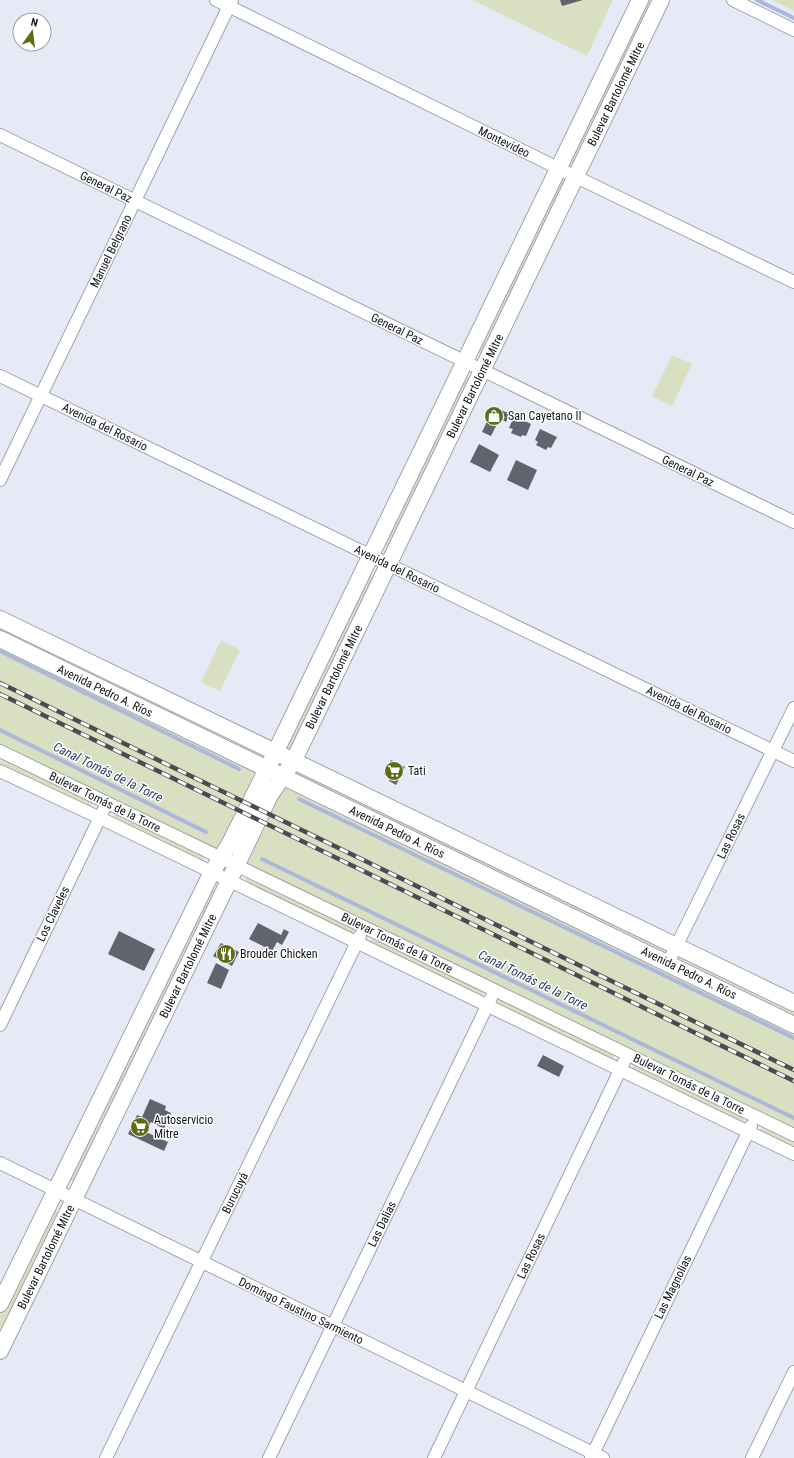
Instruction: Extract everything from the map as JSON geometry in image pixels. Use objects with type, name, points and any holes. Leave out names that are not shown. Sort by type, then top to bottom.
[{"type":"main road","name":"Bulevar Bartolomé Mitre","points":[[0,1304],[212,872],[229,845],[275,753],[640,0]]},
{"type":"main road","name":"Bulevar Bartolomé Mitre","points":[[0,1351],[270,795],[293,762],[661,0]]},
{"type":"main road","name":"Avenida Pedro A. Ríos","points":[[0,619],[794,1003]]},
{"type":"main road","name":"Avenida Pedro A. Ríos","points":[[0,640],[794,1024]]},
{"type":"street","name":"Montevideo","points":[[216,0],[231,3],[576,177],[794,282]]},
{"type":"street","points":[[733,0],[794,30]]},
{"type":"street","name":"Manuel Belgrano","points":[[0,480],[231,3]]},
{"type":"street","name":"General Paz","points":[[0,135],[794,522]]},
{"type":"street","name":"Avenida del Rosario","points":[[0,376],[794,761]]},
{"type":"street","name":"Las Rosas","points":[[668,963],[794,708]]},
{"type":"street","name":"Bulevar Tomás de la Torre","points":[[0,751],[794,1135]]},
{"type":"street","name":"Bulevar Tomás de la Torre","points":[[0,771],[794,1154]]},
{"type":"street","name":"Los Claveles","points":[[0,1025],[107,803]]},
{"type":"street","name":"Burucuyá","points":[[106,1458],[364,927]]},
{"type":"street","name":"Las Dalias","points":[[269,1458],[495,990]]},
{"type":"street","name":"Las Rosas","points":[[434,1458],[627,1054]]},
{"type":"street","name":"Las Magnolias","points":[[596,1456],[756,1116]]},
{"type":"street","name":"Domingo Faustino Sarmiento","points":[[0,1163],[596,1456]]},
{"type":"street","points":[[752,1458],[794,1372]]},
{"type":"green space","points":[[472,0],[613,0],[587,56]]},
{"type":"green space","points":[[645,0],[657,0],[574,163],[571,160]]},
{"type":"green space","points":[[772,0],[794,0],[794,11]]},
{"type":"green space","points":[[560,178],[567,182],[482,356],[478,351]]},
{"type":"green space","points":[[672,355],[692,364],[672,406],[652,396]]},
{"type":"green space","points":[[466,377],[470,379],[388,548],[385,545],[463,379]]},
{"type":"green space","points":[[369,576],[376,579],[293,749],[289,750],[286,748]]},
{"type":"green space","points":[[0,619],[794,1003],[794,1135],[0,751]]},
{"type":"green space","points":[[221,640],[240,650],[220,691],[201,682]]},
{"type":"green space","points":[[1,759],[4,759],[89,799],[92,803],[90,806],[86,807],[0,766]]},
{"type":"green space","points":[[119,813],[205,856],[203,861],[198,861],[113,818],[115,814]]},
{"type":"green space","points":[[247,877],[352,926],[354,930],[353,933],[349,934],[246,884],[245,880]]},
{"type":"green space","points":[[212,889],[216,892],[78,1178],[74,1181],[69,1181],[66,1179]]},
{"type":"green space","points":[[375,937],[482,989],[484,992],[482,996],[478,997],[371,944],[370,941]]},
{"type":"green space","points":[[502,999],[612,1052],[614,1056],[613,1059],[609,1060],[498,1006],[497,1003]]},
{"type":"green space","points":[[634,1065],[637,1065],[742,1116],[744,1119],[743,1123],[633,1072],[632,1068]]},
{"type":"green space","points":[[765,1126],[794,1140],[794,1150],[761,1133],[760,1130]]},
{"type":"green space","points":[[52,1210],[59,1212],[0,1340],[0,1312]]},
{"type":"building","points":[[560,0],[583,0],[562,6]]},
{"type":"building","points":[[497,408],[510,414],[506,422],[503,420],[505,417],[499,414],[497,419],[501,420],[498,425],[497,424],[491,436],[482,432],[493,409]]},
{"type":"building","points":[[514,416],[531,424],[526,436],[522,435],[521,437],[511,433],[513,429],[509,428]]},
{"type":"building","points":[[540,429],[557,437],[551,448],[548,447],[546,450],[536,445],[538,442],[535,440]]},
{"type":"building","points":[[479,444],[499,455],[490,472],[470,462]]},
{"type":"building","points":[[516,460],[537,470],[528,490],[507,480]]},
{"type":"building","name":"Tati","points":[[391,760],[405,767],[396,785],[389,781],[390,777],[384,774]]},
{"type":"building","points":[[258,923],[281,935],[284,929],[289,932],[282,945],[277,942],[272,951],[249,939]]},
{"type":"building","points":[[119,931],[155,949],[144,971],[108,954]]},
{"type":"building","points":[[221,943],[239,952],[232,966],[213,956]]},
{"type":"building","points":[[216,963],[229,970],[221,989],[207,983]]},
{"type":"building","points":[[543,1055],[564,1066],[559,1077],[537,1066]]},
{"type":"building","points":[[150,1099],[166,1106],[165,1110],[171,1113],[164,1129],[151,1122],[146,1132],[168,1142],[164,1151],[128,1134],[137,1115],[142,1117]]},
{"type":"waterway","points":[[757,0],[794,18]]},
{"type":"waterway","points":[[0,651],[239,769]]},
{"type":"waterway","name":"Canal Tomás de la Torre","points":[[0,730],[206,832]]},
{"type":"waterway","points":[[299,799],[794,1038]]},
{"type":"waterway","name":"Canal Tomás de la Torre","points":[[262,859],[794,1118]]},
{"type":"railway","points":[[0,683],[794,1070]]},
{"type":"railway","points":[[0,694],[794,1081]]},
{"type":"place","name":"San Cayetano II","points":[[494,416]]},
{"type":"place","name":"Tati","points":[[394,771]]},
{"type":"place","name":"Brouder Chicken","points":[[226,954]]},
{"type":"place","name":"Autoservicio Mitre","points":[[140,1127]]}]
